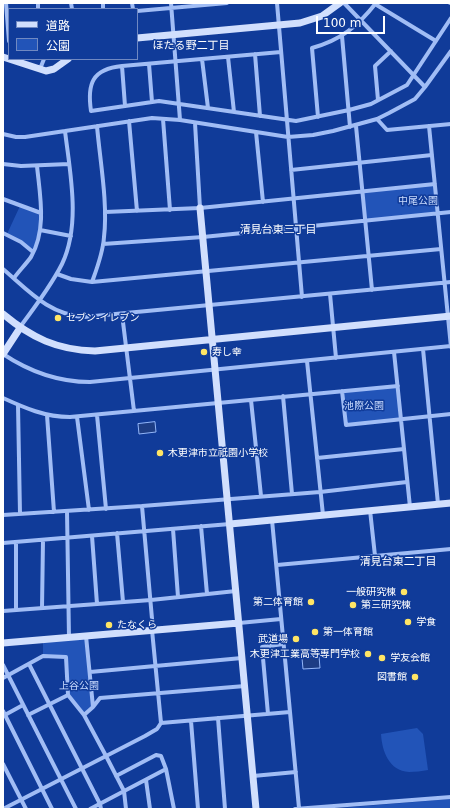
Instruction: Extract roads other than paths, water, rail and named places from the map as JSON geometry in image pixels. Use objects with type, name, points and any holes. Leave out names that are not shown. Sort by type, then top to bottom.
[{"type":"street","points":[[6,3],[8,28]]},
{"type":"street","points":[[138,11],[171,5],[227,3]]},
{"type":"street","points":[[276,3],[302,297]]},
{"type":"street","points":[[138,38],[300,23],[322,16],[340,3]]},
{"type":"street","points":[[344,3],[425,87]]},
{"type":"street","points":[[318,117],[312,48],[342,36],[361,21],[375,4],[436,41]]},
{"type":"street","points":[[171,5],[180,120]]},
{"type":"street","points":[[281,52],[122,66],[106,69],[100,72],[91,82],[89,96],[91,111],[159,101],[296,122],[349,110],[371,104],[406,85],[436,41],[449,26],[451,18]]},
{"type":"street","points":[[342,36],[350,127]]},
{"type":"street","points":[[378,100],[375,66],[390,51]]},
{"type":"street","points":[[3,134],[24,137],[129,121],[163,118],[288,137],[313,135],[356,126],[389,113],[415,99],[451,51]]},
{"type":"street","points":[[255,54],[260,116]]},
{"type":"street","points":[[228,57],[234,112]]},
{"type":"street","points":[[202,59],[208,108]]},
{"type":"street","points":[[14,60],[39,70],[46,71],[54,70],[67,60]]},
{"type":"street","points":[[39,70],[44,60]]},
{"type":"street","points":[[135,60],[135,65]]},
{"type":"street","points":[[149,64],[152,102]]},
{"type":"street","points":[[122,66],[125,106]]},
{"type":"street","points":[[163,118],[170,210]]},
{"type":"street","points":[[377,118],[387,130],[451,124]]},
{"type":"street","points":[[129,121],[137,211]]},
{"type":"street","points":[[195,123],[200,208],[256,809]]},
{"type":"street","points":[[92,282],[103,244],[105,212],[97,126]]},
{"type":"street","points":[[356,126],[372,290]]},
{"type":"street","points":[[65,131],[73,207],[71,236],[67,252],[57,274],[3,354],[22,366],[36,372],[56,378],[78,382],[90,382],[451,347],[429,126]]},
{"type":"street","points":[[256,132],[262,202]]},
{"type":"street","points":[[291,170],[432,155]]},
{"type":"street","points":[[3,164],[37,166],[69,164]]},
{"type":"street","points":[[14,278],[30,257],[40,236],[41,213],[37,166]]},
{"type":"street","points":[[105,212],[200,208],[435,184]]},
{"type":"street","points":[[3,199],[41,213]]},
{"type":"street","points":[[103,244],[203,237],[451,212]]},
{"type":"street","points":[[40,230],[71,236]]},
{"type":"street","points":[[3,233],[21,242],[33,252]]},
{"type":"street","points":[[57,274],[71,279],[92,282],[441,249]]},
{"type":"street","points":[[3,270],[39,300],[58,312],[75,316],[93,317],[451,282]]},
{"type":"street","points":[[330,294],[336,358]]},
{"type":"street","points":[[3,314],[20,328],[40,339],[60,346],[89,350],[126,348],[449,317]]},
{"type":"street","points":[[122,314],[134,411]]},
{"type":"street","points":[[423,349],[438,504]]},
{"type":"street","points":[[394,352],[410,507]]},
{"type":"street","points":[[307,361],[323,515]]},
{"type":"street","points":[[3,398],[47,416],[77,417],[398,386]]},
{"type":"street","points":[[342,391],[346,425],[451,414]]},
{"type":"street","points":[[283,396],[292,494]]},
{"type":"street","points":[[251,400],[261,496]]},
{"type":"street","points":[[18,405],[20,514]]},
{"type":"street","points":[[97,415],[106,509]]},
{"type":"street","points":[[47,416],[54,512]]},
{"type":"street","points":[[77,417],[89,510]]},
{"type":"street","points":[[317,458],[404,449]]},
{"type":"street","points":[[3,515],[106,509],[320,492],[408,482]]},
{"type":"street","points":[[3,543],[230,524],[451,502]]},
{"type":"street","points":[[3,808],[145,736],[157,729],[161,723],[142,506]]},
{"type":"street","points":[[370,510],[375,556]]},
{"type":"street","points":[[67,511],[69,638]]},
{"type":"street","points":[[272,520],[299,808]]},
{"type":"street","points":[[201,526],[207,594]]},
{"type":"street","points":[[173,529],[178,597]]},
{"type":"street","points":[[117,533],[123,602]]},
{"type":"street","points":[[92,536],[97,604]]},
{"type":"street","points":[[42,540],[42,608]]},
{"type":"street","points":[[16,542],[16,610]]},
{"type":"street","points":[[276,565],[451,549]]},
{"type":"street","points":[[3,611],[151,600],[236,591]]},
{"type":"street","points":[[3,643],[281,619]]},
{"type":"street","points":[[86,636],[93,707]]},
{"type":"street","points":[[268,714],[262,647],[283,644]]},
{"type":"street","points":[[3,678],[43,656],[66,657],[68,695],[84,715],[124,791],[126,809]]},
{"type":"street","points":[[90,672],[242,658]]},
{"type":"street","points":[[29,664],[100,806]]},
{"type":"street","points":[[3,665],[76,809]]},
{"type":"street","points":[[92,698],[245,686]]},
{"type":"street","points":[[28,715],[68,695]]},
{"type":"street","points":[[84,715],[100,698]]},
{"type":"street","points":[[23,705],[4,714],[52,809]]},
{"type":"street","points":[[161,723],[290,712]]},
{"type":"street","points":[[218,718],[225,809]]},
{"type":"street","points":[[190,721],[198,809]]},
{"type":"street","points":[[116,776],[156,755],[161,756],[166,769],[174,809]]},
{"type":"street","points":[[3,764],[26,809]]},
{"type":"street","points":[[90,809],[100,806],[124,791],[166,769]]},
{"type":"street","points":[[253,776],[296,772]]},
{"type":"street","points":[[146,780],[150,809]]},
{"type":"street","points":[[294,809],[340,807],[451,797]]},
{"type":"place","name":"セブン-イレブン","points":[[58,318]]},
{"type":"place","name":"寿し幸","points":[[204,352]]},
{"type":"place","name":"木更津市立祇園小学校","points":[[160,453]]},
{"type":"place","name":"一般研究棟","points":[[404,592]]},
{"type":"place","name":"第二体育館","points":[[311,602]]},
{"type":"place","name":"第三研究棟","points":[[353,605]]},
{"type":"place","name":"学食","points":[[408,622]]},
{"type":"place","name":"たなくら","points":[[109,625]]},
{"type":"place","name":"第一体育館","points":[[315,632]]},
{"type":"place","name":"武道場","points":[[296,639]]},
{"type":"place","name":"木更津工業高等専門学校","points":[[368,654]]},
{"type":"place","name":"学友会館","points":[[382,658]]},
{"type":"place","name":"図書館","points":[[415,677]]},
{"type":"district","name":"ほたる野二丁目","points":[[191,46]]},
{"type":"district","name":"清見台東三丁目","points":[[278,230]]},
{"type":"district","name":"清見台東二丁目","points":[[398,562]]},
{"type":"park label","name":"中尾公園","points":[[418,201]]},
{"type":"park label","name":"池際公園","points":[[364,406]]},
{"type":"park label","name":"上谷公園","points":[[79,686]]}]
